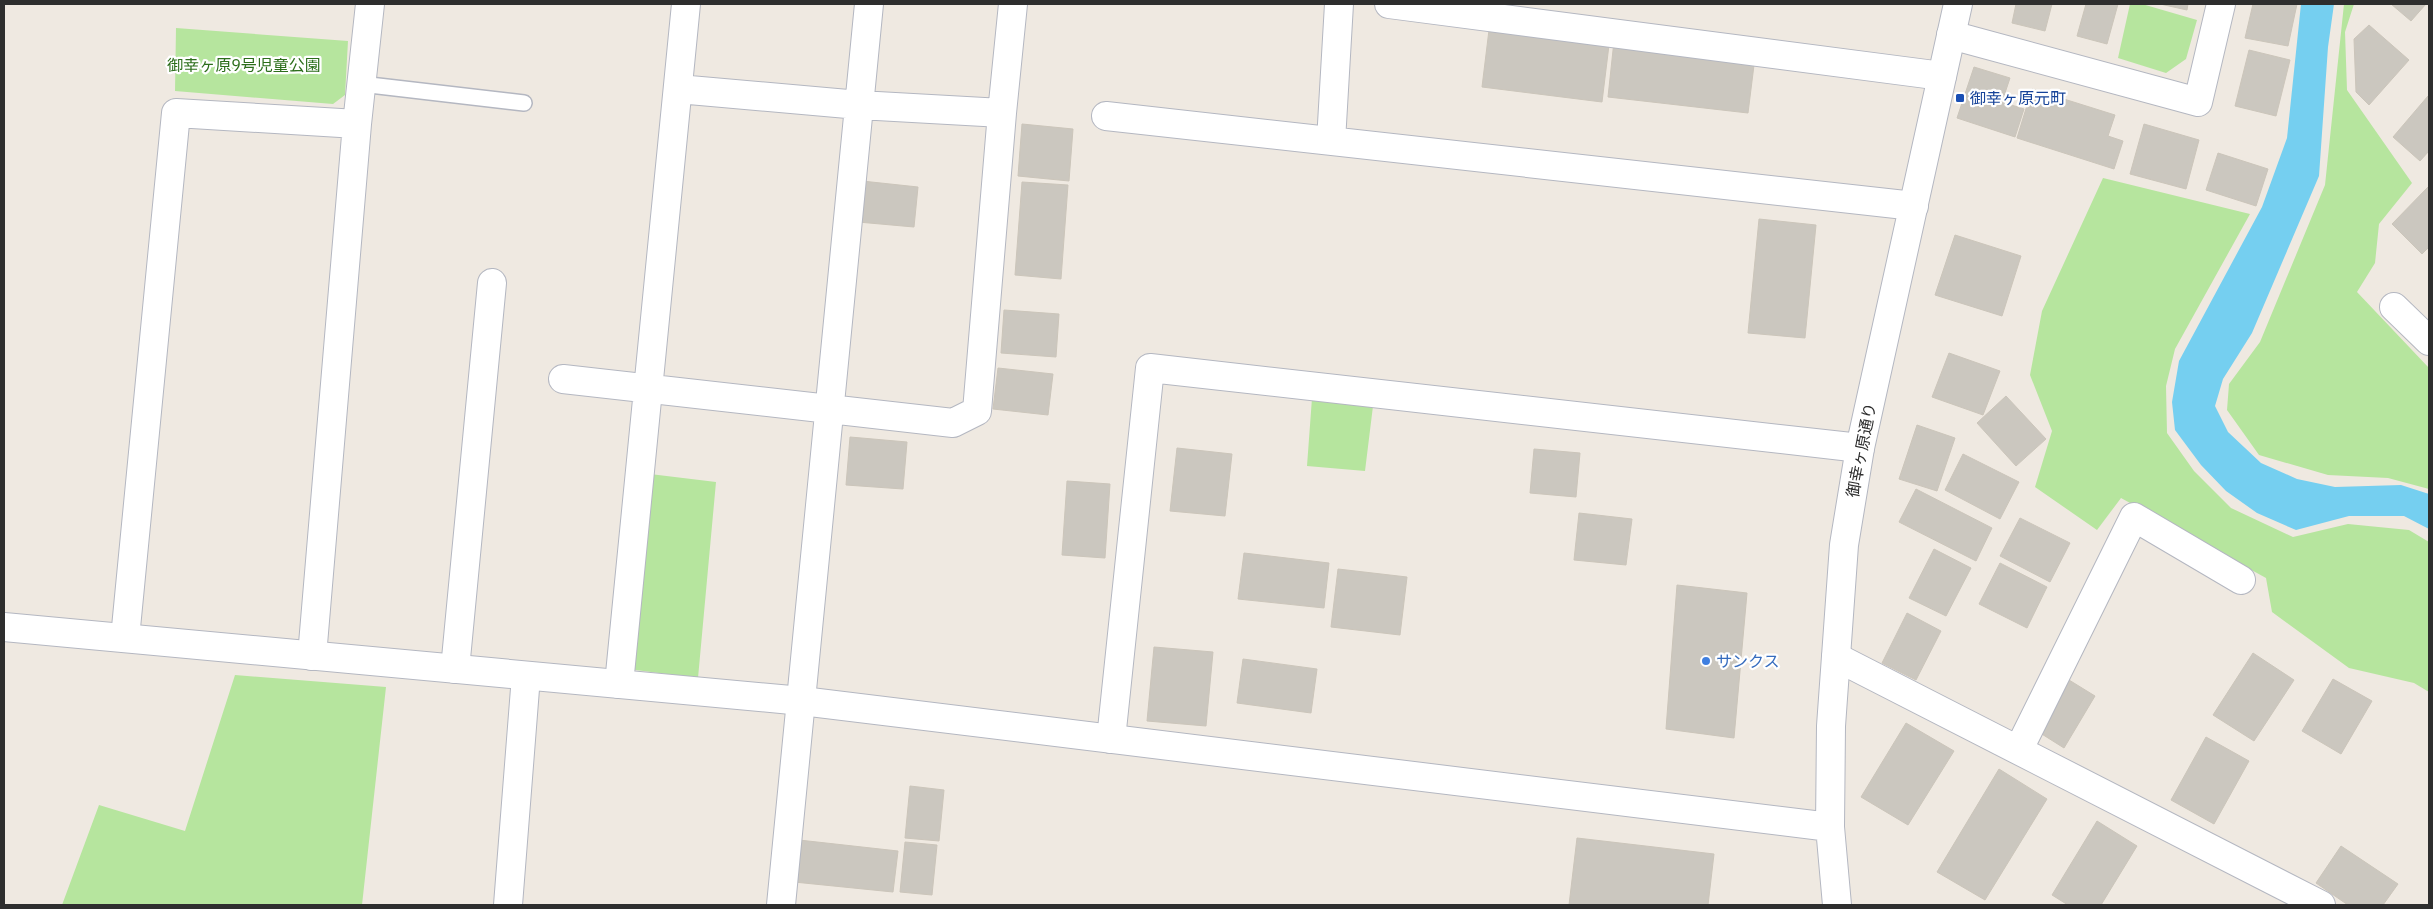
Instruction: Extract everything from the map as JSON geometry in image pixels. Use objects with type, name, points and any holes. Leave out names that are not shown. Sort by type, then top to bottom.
[{"type":"street","points":[[312,656],[357,124],[370,4]]},
{"type":"street","points":[[619,684],[686,4]]},
{"type":"street","points":[[782,905],[869,4]]},
{"type":"street","points":[[563,379],[648,387],[953,423],[977,411],[1013,4]]},
{"type":"street","points":[[1331,141],[1339,4]]},
{"type":"street","points":[[1389,4],[1942,76]]},
{"type":"street","name":"御幸ヶ原通り","points":[[1837,905],[1830,827],[1831,726],[1844,545],[1860,448],[1958,4]]},
{"type":"street","points":[[1951,35],[2198,102],[2221,4]]},
{"type":"street","points":[[678,89],[859,105],[1002,113]]},
{"type":"street","points":[[125,638],[176,112],[357,124]]},
{"type":"street","points":[[1106,116],[1914,206]]},
{"type":"street","points":[[455,669],[492,283]]},
{"type":"street","points":[[2394,307],[2429,341]]},
{"type":"street","points":[[1111,739],[1150,368],[1860,448]]},
{"type":"street","points":[[2019,749],[2134,518],[2241,580]]},
{"type":"street","points":[[4,627],[802,701],[1830,827]]},
{"type":"street","points":[[1836,657],[2321,905]]},
{"type":"street","points":[[508,905],[526,676]]},
{"type":"lane","points":[[361,84],[524,102]]},
{"type":"green space","points":[[2130,4],[2142,4],[2197,20],[2186,59],[2166,73],[2118,58]]},
{"type":"green space","points":[[2344,4],[2354,4],[2345,32],[2347,90],[2412,183],[2379,224],[2375,263],[2357,292],[2429,368],[2429,489],[2388,478],[2328,475],[2259,455],[2227,410],[2229,384],[2260,342],[2325,185]]},
{"type":"green space","name":"御幸ヶ原9号児童公園","points":[[176,28],[348,41],[345,95],[333,104],[175,91]]},
{"type":"green space","points":[[2103,178],[2250,214],[2175,349],[2166,386],[2167,433],[2194,471],[2231,508],[2293,537],[2348,524],[2409,530],[2429,542],[2429,692],[2414,683],[2349,668],[2272,612],[2266,578],[2121,498],[2097,530],[2035,487],[2052,431],[2030,375],[2042,311]]},
{"type":"green space","points":[[1312,398],[1373,406],[1365,471],[1307,466]]},
{"type":"green space","points":[[650,474],[716,482],[698,678],[628,669]]},
{"type":"green space","points":[[235,675],[386,687],[362,905],[62,905],[99,805],[185,831]]},
{"type":"water","points":[[2301,4],[2334,4],[2328,47],[2319,176],[2252,333],[2223,379],[2215,406],[2228,432],[2261,463],[2297,479],[2335,487],[2401,485],[2429,494],[2429,529],[2404,516],[2349,516],[2296,530],[2257,513],[2226,491],[2201,465],[2175,430],[2172,402],[2179,361],[2262,207],[2287,138]]},
{"type":"building","points":[[2016,4],[2052,4],[2045,31],[2012,23]]},
{"type":"building","points":[[2086,4],[2118,4],[2107,44],[2077,36]]},
{"type":"building","points":[[2160,4],[2188,4],[2187,10]]},
{"type":"building","points":[[2253,4],[2297,4],[2288,46],[2245,38]]},
{"type":"building","points":[[2391,4],[2426,4],[2411,21]]},
{"type":"building","points":[[2369,25],[2409,60],[2369,105],[2356,92],[2354,39]]},
{"type":"building","points":[[1489,30],[1609,45],[1602,102],[1482,87]]},
{"type":"building","points":[[1614,41],[1755,57],[1748,113],[1608,97]]},
{"type":"building","points":[[2249,50],[2290,60],[2276,116],[2235,106]]},
{"type":"building","points":[[1974,67],[2010,78],[2002,102],[2024,109],[2015,137],[1957,118]]},
{"type":"building","points":[[2032,89],[2115,115],[2108,136],[2123,141],[2114,169],[2017,138]]},
{"type":"building","points":[[2428,96],[2429,151],[2420,161],[2393,137]]},
{"type":"building","points":[[1022,124],[1073,129],[1069,181],[1018,176]]},
{"type":"building","points":[[2144,124],[2199,140],[2186,189],[2130,174]]},
{"type":"building","points":[[2218,153],[2268,169],[2256,206],[2206,190]]},
{"type":"building","points":[[862,181],[918,187],[914,227],[858,222]]},
{"type":"building","points":[[1022,182],[1068,185],[1061,279],[1015,275]]},
{"type":"building","points":[[2428,187],[2429,247],[2422,254],[2392,224]]},
{"type":"building","points":[[1759,219],[1816,225],[1805,338],[1748,333]]},
{"type":"building","points":[[1955,235],[2021,256],[2002,316],[1935,295]]},
{"type":"building","points":[[1004,310],[1059,314],[1056,357],[1001,353]]},
{"type":"building","points":[[1949,353],[2000,371],[1983,415],[1932,397]]},
{"type":"building","points":[[998,368],[1053,374],[1048,415],[993,409]]},
{"type":"building","points":[[2006,396],[2046,439],[2016,466],[1977,423]]},
{"type":"building","points":[[1917,425],[1955,438],[1937,491],[1899,479]]},
{"type":"building","points":[[850,437],[907,442],[903,489],[846,485]]},
{"type":"building","points":[[1177,448],[1232,454],[1225,516],[1170,511]]},
{"type":"building","points":[[1534,449],[1580,453],[1576,497],[1530,493]]},
{"type":"building","points":[[1963,454],[2019,482],[2000,519],[1945,490]]},
{"type":"building","points":[[1067,481],[1110,484],[1105,558],[1062,555]]},
{"type":"building","points":[[1916,489],[1992,528],[1976,561],[1899,522]]},
{"type":"building","points":[[1579,513],[1632,519],[1626,565],[1574,560]]},
{"type":"building","points":[[2020,518],[2070,543],[2050,582],[2000,556]]},
{"type":"building","points":[[1934,549],[1971,568],[1946,616],[1909,598]]},
{"type":"building","points":[[1244,553],[1329,563],[1324,608],[1238,599]]},
{"type":"building","points":[[2000,563],[2047,587],[2027,628],[1979,604]]},
{"type":"building","points":[[1338,569],[1407,577],[1400,635],[1331,627]]},
{"type":"building","name":"サンクス","points":[[1677,585],[1747,593],[1734,738],[1666,729]]},
{"type":"building","points":[[1907,613],[1941,631],[1916,680],[1882,663]]},
{"type":"building","points":[[1154,647],[1213,652],[1206,726],[1147,721]]},
{"type":"building","points":[[2253,653],[2294,680],[2254,741],[2213,715]]},
{"type":"building","points":[[1243,659],[1317,669],[1311,713],[1237,703]]},
{"type":"building","points":[[2333,679],[2372,701],[2341,754],[2302,731]]},
{"type":"building","points":[[2069,680],[2095,696],[2064,748],[2037,731]]},
{"type":"building","points":[[1906,723],[1954,751],[1908,825],[1861,797]]},
{"type":"building","points":[[2206,737],[2249,761],[2214,824],[2171,800]]},
{"type":"building","points":[[1999,769],[2047,799],[1985,900],[1937,872]]},
{"type":"building","points":[[910,786],[944,790],[939,841],[905,838]]},
{"type":"building","points":[[2097,821],[2137,846],[2101,905],[2068,905],[2052,895]]},
{"type":"building","points":[[1577,838],[1714,854],[1708,905],[1569,905]]},
{"type":"building","points":[[799,840],[898,851],[893,892],[794,882]]},
{"type":"building","points":[[905,842],[937,845],[932,895],[900,892]]},
{"type":"building","points":[[2341,846],[2398,884],[2383,905],[2348,905],[2316,883]]},
{"type":"place","name":"御幸ヶ原元町","points":[[1960,98]]},
{"type":"place","name":"サンクス","points":[[1706,661]]}]
